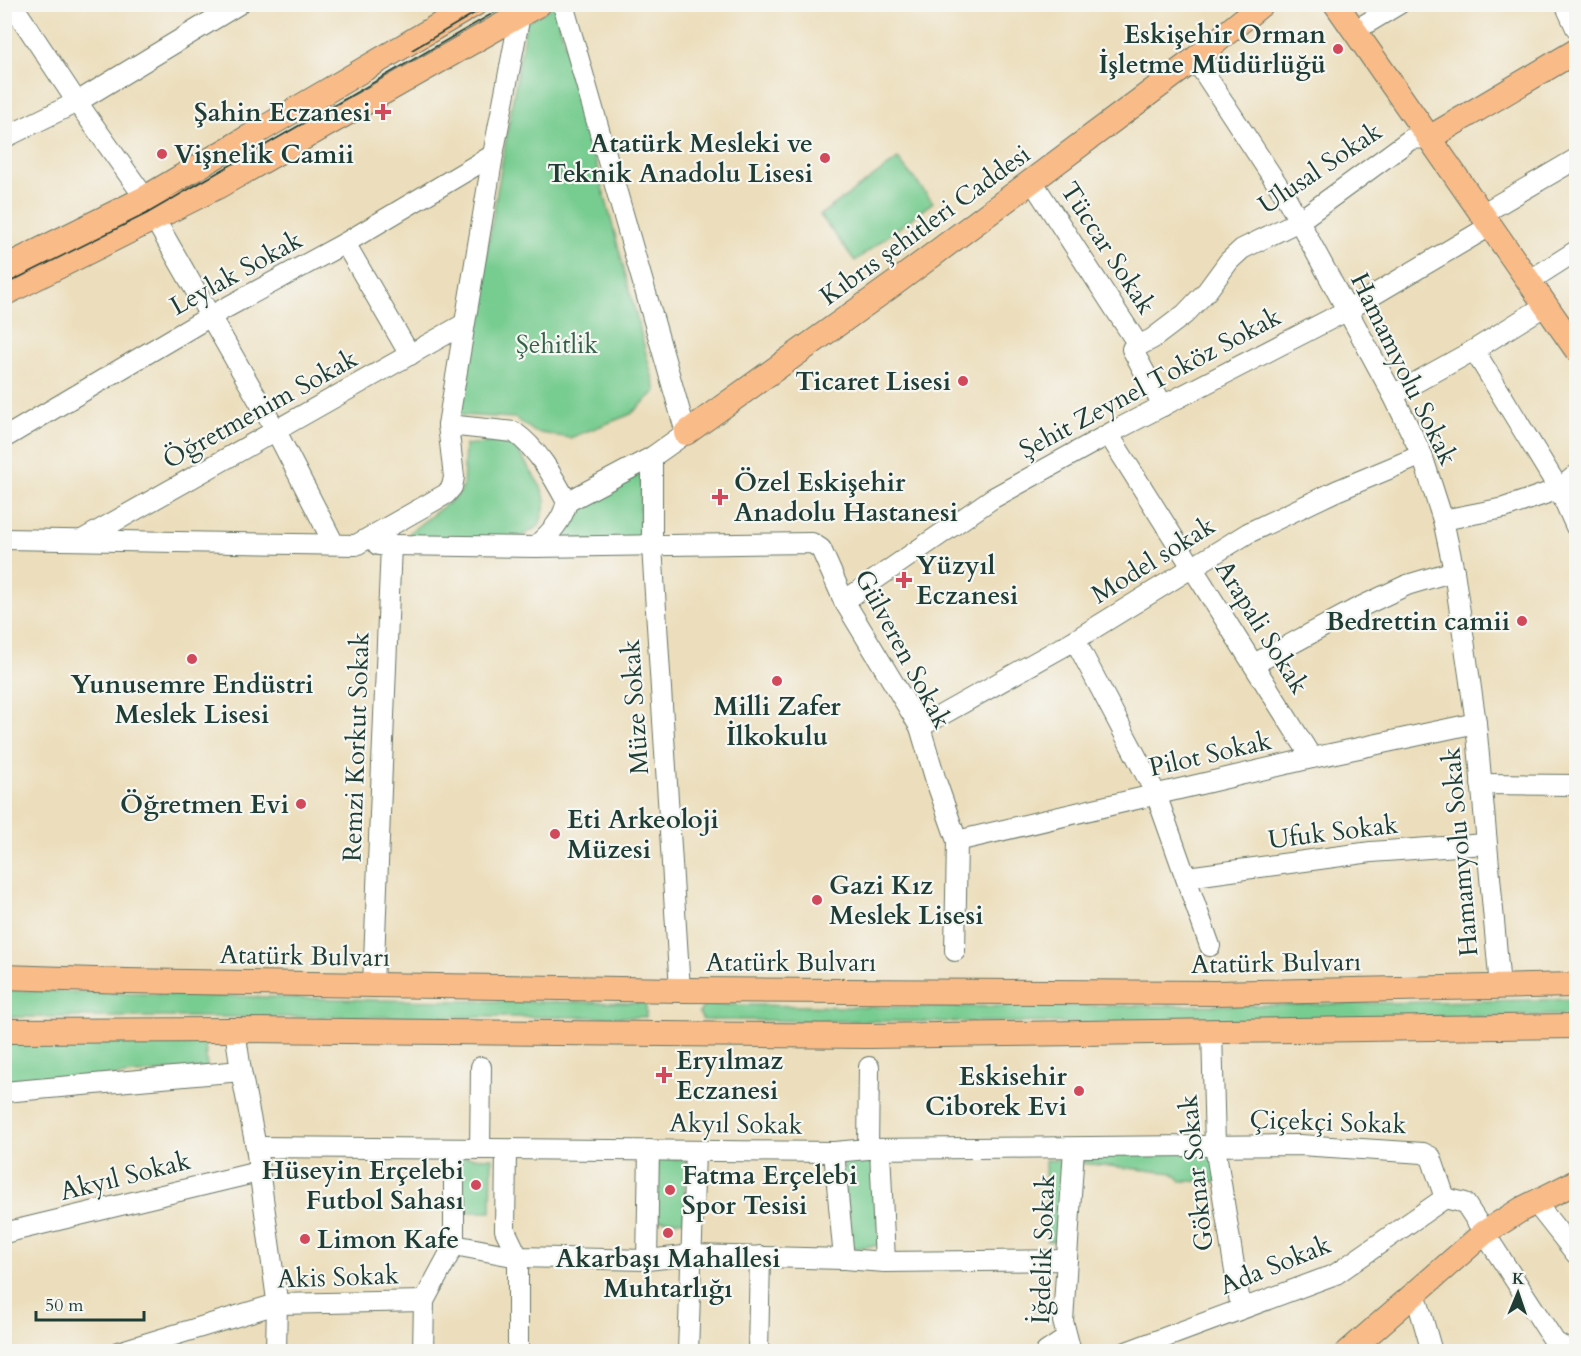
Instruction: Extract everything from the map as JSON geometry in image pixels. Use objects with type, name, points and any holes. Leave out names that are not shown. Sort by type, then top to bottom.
[{"type":"main road","points":[[4,294],[150,208],[475,4]]},
{"type":"main road","points":[[1195,59],[1262,4]]},
{"type":"main road","points":[[1336,4],[1545,305],[1574,340]]},
{"type":"main road","points":[[4,268],[150,208],[217,187],[525,8]]},
{"type":"main road","points":[[1433,144],[1576,51]]},
{"type":"main road","name":"Kıbrıs şehitleri Caddesi","points":[[686,433],[898,281],[1195,59]]},
{"type":"main road","points":[[1433,144],[1576,67]]},
{"type":"main road","name":"Atatürk Bulvarı","points":[[4,977],[680,990],[1216,993],[1576,985]]},
{"type":"main road","points":[[7,1032],[235,1030],[869,1036],[1576,1026]]},
{"type":"main road","points":[[1348,1352],[1484,1233],[1576,1182]]},
{"type":"street","points":[[12,4],[150,208],[209,317],[276,431],[334,544]]},
{"type":"street","points":[[4,138],[77,102],[238,4]]},
{"type":"street","points":[[535,548],[555,528],[567,502],[652,457],[686,433],[563,4]]},
{"type":"street","points":[[1354,31],[1399,4]]},
{"type":"street","points":[[1565,4],[1576,27]]},
{"type":"street","points":[[356,545],[446,494],[453,487],[454,477],[448,425],[493,155],[525,8]]},
{"type":"street","name":"Hamamyolu Sokak","points":[[1195,59],[1287,199],[1393,395],[1422,455],[1443,520],[1454,571],[1476,723],[1500,987]]},
{"type":"street","name":"Ulusal Sokak","points":[[1139,345],[1185,314],[1207,291],[1229,261],[1242,249],[1299,221],[1411,139],[1433,144]]},
{"type":"street","name":"Leylak Sokak","points":[[4,438],[209,317],[345,243],[493,155]]},
{"type":"street","name":"Şehit Zeynel Toköz Sokak","points":[[844,601],[993,498],[1348,310],[1576,159]]},
{"type":"street","name":"Tüccar Sokak","points":[[1032,181],[1139,345]]},
{"type":"street","points":[[345,243],[410,355]]},
{"type":"street","points":[[1529,281],[1576,251]]},
{"type":"street","points":[[1393,395],[1474,350],[1545,305]]},
{"type":"street","name":"Öğretmenim Sokak","points":[[81,540],[464,324]]},
{"type":"street","points":[[1139,345],[1132,349],[1163,406]]},
{"type":"street","points":[[1474,350],[1559,489],[1576,527]]},
{"type":"street","points":[[448,425],[514,432],[523,438],[542,460],[567,502]]},
{"type":"street","name":"Arapali Sokak","points":[[1109,435],[1312,758]]},
{"type":"street","name":"Model sokak","points":[[920,727],[1076,640],[1248,533],[1336,491],[1422,455]]},
{"type":"street","name":"Müze Sokak","points":[[652,457],[652,546],[680,990]]},
{"type":"street","points":[[1443,520],[1504,508],[1559,489],[1576,475]]},
{"type":"street","points":[[4,539],[535,548],[652,546]]},
{"type":"street","name":"Gülveren Sokak","points":[[652,546],[812,543],[821,549],[844,601],[920,727],[957,841],[955,951]]},
{"type":"street","name":"Remzi Korkut Sokak","points":[[373,985],[392,545]]},
{"type":"street","points":[[1254,664],[1397,590],[1454,571]]},
{"type":"street","points":[[1076,640],[1156,794],[1210,946]]},
{"type":"street","name":"Pilot Sokak","points":[[957,841],[1312,758],[1476,723]]},
{"type":"street","points":[[1480,784],[1576,785]]},
{"type":"street","name":"Ufuk Sokak","points":[[1187,877],[1371,852],[1486,844]]},
{"type":"street","points":[[235,1030],[240,1071],[256,1147],[277,1304],[276,1352]]},
{"type":"street","name":"Göknar Sokak","points":[[1212,1031],[1215,1146],[1241,1309]]},
{"type":"street","points":[[480,1149],[481,1067]]},
{"type":"street","points":[[869,1067],[885,1262]]},
{"type":"street","points":[[4,1092],[240,1071]]},
{"type":"street","name":"Çiçekçi Sokak","points":[[1215,1146],[1300,1145],[1423,1153],[1431,1157],[1445,1198]]},
{"type":"street","name":"Akyıl Sokak","points":[[256,1147],[834,1152],[874,1149],[1215,1146]]},
{"type":"street","name":"İğdelik Sokak","points":[[1069,1345],[1064,1321],[1074,1148]]},
{"type":"street","points":[[423,1352],[423,1301],[454,1245],[454,1149]]},
{"type":"street","points":[[506,1150],[505,1230],[518,1257],[518,1352]]},
{"type":"street","points":[[647,1260],[649,1150]]},
{"type":"street","points":[[688,1352],[695,1152]]},
{"type":"street","points":[[834,1152],[844,1259]]},
{"type":"street","name":"Akyıl Sokak","points":[[4,1233],[258,1172]]},
{"type":"street","points":[[1445,1198],[1465,1203],[1555,1342],[1571,1352]]},
{"type":"street","name":"Ada Sokak","points":[[1126,1352],[1336,1274],[1445,1198]]},
{"type":"street","points":[[1535,1203],[1576,1254]]},
{"type":"street","points":[[454,1245],[518,1257],[647,1260],[693,1255],[885,1262],[1067,1260]]},
{"type":"street","points":[[758,1352],[760,1256]]},
{"type":"street","points":[[1415,1292],[1432,1352]]},
{"type":"street","name":"Akis Sokak","points":[[118,1352],[277,1304],[423,1301]]},
{"type":"street","points":[[1046,1352],[1069,1345]]},
{"type":"green space","name":"Şehitlik","points":[[555,6],[656,391],[631,414],[570,438],[535,432],[515,418],[459,415],[526,22]]},
{"type":"green space","points":[[898,159],[933,202],[855,261],[820,215]]},
{"type":"green space","points":[[495,442],[513,446],[541,487],[546,502],[539,526],[517,539],[411,538],[410,532],[457,496],[463,488],[465,445]]},
{"type":"green space","points":[[642,473],[638,542],[560,540],[577,505]]},
{"type":"green space","points":[[5,990],[374,1000],[646,1003],[646,1017],[5,1017]]},
{"type":"green space","points":[[1576,999],[1576,1015],[1097,1023],[703,1020],[699,1013],[705,1004],[851,1007],[1278,1005]]},
{"type":"green space","points":[[4,1042],[205,1042],[207,1068],[5,1085]]},
{"type":"green space","points":[[1215,1146],[1221,1182],[1181,1181],[1173,1173],[1073,1162],[1074,1148]]},
{"type":"green space","points":[[842,1155],[873,1155],[880,1245],[849,1249]]},
{"type":"green space","name":"Hüseyin Erçelebi Futbol Sahası","points":[[460,1157],[492,1158],[491,1212],[459,1212]]},
{"type":"green space","name":"Fatma Erçelebi Spor Tesisi","points":[[656,1158],[685,1159],[684,1221],[654,1220]]},
{"type":"green space","points":[[1045,1160],[1064,1160],[1058,1241],[1047,1241]]},
{"type":"tram line","points":[[412,50],[490,4]]},
{"type":"tram line","points":[[4,285],[146,214],[509,4]]},
{"type":"place","name":"Eskişehir Orman İşletme Müdürlüğü","points":[[1338,49]]},
{"type":"place","name":"Şahin Eczanesi","points":[[383,112]]},
{"type":"place","name":"Vişnelik Camii","points":[[162,154]]},
{"type":"place","name":"Atatürk Mesleki ve Teknik Anadolu Lisesi","points":[[825,158]]},
{"type":"place","name":"Ticaret Lisesi","points":[[963,381]]},
{"type":"place","name":"Özel Eskişehir Anadolu Hastanesi","points":[[720,497]]},
{"type":"place","name":"Yüzyıl Eczanesi","points":[[904,580]]},
{"type":"place","name":"Bedrettin camii","points":[[1522,621]]},
{"type":"place","name":"Yunusemre Endüstri Meslek Lisesi","points":[[192,659]]},
{"type":"place","name":"Milli Zafer İlkokulu","points":[[777,681]]},
{"type":"place","name":"Öğretmen Evi","points":[[301,804]]},
{"type":"place","name":"Eti Arkeoloji Müzesi","points":[[555,834]]},
{"type":"place","name":"Gazi Kız Meslek Lisesi","points":[[817,900]]},
{"type":"place","name":"Eryılmaz Eczanesi","points":[[664,1075]]},
{"type":"place","name":"Eskisehir Ciborek Evi","points":[[1079,1091]]},
{"type":"place","name":"Hüseyin Erçelebi Futbol Sahası","points":[[476,1185]]},
{"type":"place","name":"Fatma Erçelebi Spor Tesisi","points":[[670,1190]]},
{"type":"place","name":"Akarbaşı Mahallesi Muhtarlığı","points":[[668,1233]]},
{"type":"place","name":"Limon Kafe","points":[[305,1239]]}]
